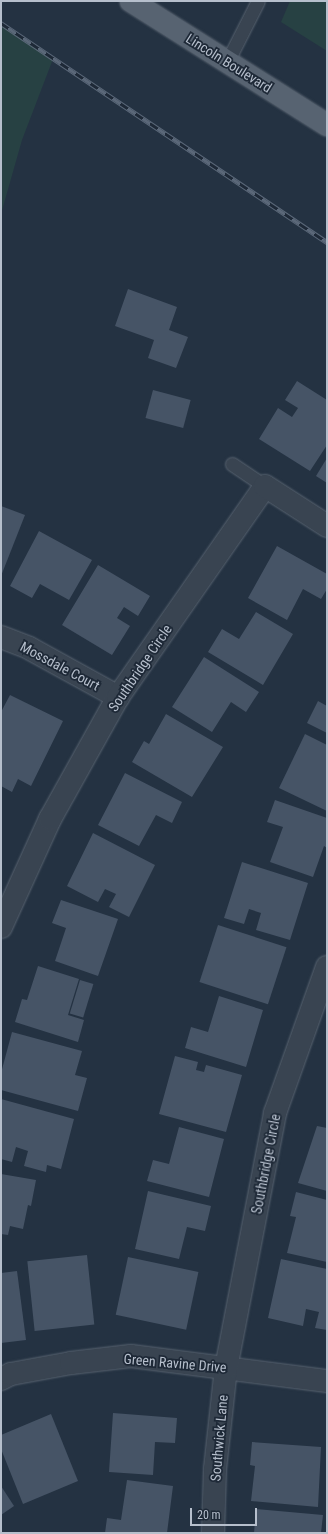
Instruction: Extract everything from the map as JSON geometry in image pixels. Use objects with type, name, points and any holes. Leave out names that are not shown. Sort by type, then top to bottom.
[{"type":"main road","name":"Lincoln Boulevard","points":[[131,1],[327,125]]},
{"type":"street","points":[[265,486],[327,526]]},
{"type":"street","name":"Southbridge Circle","points":[[1,927],[50,819],[118,697],[265,486]]},
{"type":"street","name":"Mossdale Court","points":[[1,637],[29,648],[118,697]]},
{"type":"street","name":"Southbridge Circle","points":[[226,1368],[275,1113],[327,966]]},
{"type":"street","name":"Green Ravine Drive","points":[[1,1379],[11,1374],[72,1363],[131,1356],[327,1381]]},
{"type":"street","name":"Southwick Lane","points":[[213,1533],[215,1469],[226,1368]]},
{"type":"lane","points":[[227,62],[258,1]]},
{"type":"lane","points":[[232,464],[265,486]]},
{"type":"green space","points":[[290,1],[327,1],[327,51],[281,22]]},
{"type":"green space","points":[[1,24],[53,59],[22,140],[1,214]]},
{"type":"building","points":[[128,289],[177,307],[169,330],[188,337],[176,368],[148,358],[154,340],[115,326]]},
{"type":"building","points":[[297,381],[327,400],[327,445],[310,471],[259,439],[278,408],[292,417],[298,408],[285,400]]},
{"type":"building","points":[[153,390],[191,400],[183,428],[145,418]]},
{"type":"building","points":[[327,458],[327,483],[316,476]]},
{"type":"building","points":[[1,506],[25,515],[1,576]]},
{"type":"building","points":[[39,531],[92,560],[69,600],[40,584],[32,598],[10,586]]},
{"type":"building","points":[[277,546],[327,574],[327,589],[321,599],[303,589],[287,620],[248,598]]},
{"type":"building","points":[[98,565],[150,596],[138,616],[124,607],[117,618],[130,626],[112,655],[62,625]]},
{"type":"building","points":[[256,612],[293,634],[263,685],[208,652],[222,629],[239,639]]},
{"type":"building","points":[[204,657],[259,692],[246,712],[231,702],[212,732],[172,707]]},
{"type":"building","points":[[10,695],[63,721],[31,786],[18,779],[12,792],[1,786],[1,712]]},
{"type":"building","points":[[318,701],[327,706],[327,733],[307,723]]},
{"type":"building","points":[[166,714],[223,747],[192,797],[132,762],[144,741],[149,744]]},
{"type":"building","points":[[305,734],[327,745],[327,811],[279,788]]},
{"type":"building","points":[[125,773],[182,802],[172,823],[156,815],[139,846],[98,825]]},
{"type":"building","points":[[275,800],[327,818],[327,848],[324,846],[313,877],[270,862],[283,827],[267,822]]},
{"type":"building","points":[[93,833],[155,865],[129,917],[109,907],[116,894],[105,889],[98,902],[67,886]]},
{"type":"building","points":[[242,862],[308,883],[290,940],[256,930],[261,913],[249,909],[244,924],[224,918]]},
{"type":"building","points":[[61,900],[118,919],[98,976],[55,961],[66,928],[52,923]]},
{"type":"building","points":[[218,925],[286,947],[268,1004],[199,982]]},
{"type":"building","points":[[38,966],[79,979],[68,1015],[84,1020],[78,1042],[15,1022],[22,999],[27,1000]]},
{"type":"building","points":[[80,980],[93,984],[83,1018],[70,1013]]},
{"type":"building","points":[[219,996],[263,1010],[246,1067],[185,1048],[191,1027],[208,1032]]},
{"type":"building","points":[[12,1032],[82,1051],[75,1075],[87,1078],[78,1111],[1,1090],[1,1073]]},
{"type":"building","points":[[175,1056],[198,1062],[196,1070],[204,1072],[206,1065],[242,1075],[226,1132],[159,1114]]},
{"type":"building","points":[[1,1099],[74,1119],[61,1169],[47,1165],[46,1172],[24,1166],[28,1151],[16,1147],[12,1162],[1,1159]]},
{"type":"building","points":[[317,1126],[327,1128],[327,1191],[298,1183]]},
{"type":"building","points":[[179,1127],[224,1139],[209,1197],[147,1181],[153,1160],[169,1164]]},
{"type":"building","points":[[1,1174],[36,1180],[31,1206],[28,1205],[23,1229],[10,1226],[8,1235],[1,1234]]},
{"type":"building","points":[[148,1191],[211,1206],[205,1231],[187,1227],[179,1259],[135,1249]]},
{"type":"building","points":[[296,1192],[327,1200],[327,1262],[287,1253],[296,1217],[290,1216]]},
{"type":"building","points":[[87,1255],[94,1325],[35,1331],[27,1261]]},
{"type":"building","points":[[128,1257],[198,1272],[186,1330],[116,1315]]},
{"type":"building","points":[[281,1259],[327,1269],[327,1330],[315,1328],[319,1312],[306,1309],[303,1326],[268,1318]]},
{"type":"building","points":[[17,1271],[26,1340],[1,1343],[1,1273]]},
{"type":"building","points":[[113,1413],[177,1418],[175,1443],[155,1442],[153,1475],[109,1472]]},
{"type":"building","points":[[51,1414],[78,1481],[23,1504],[1,1449],[1,1435]]},
{"type":"building","points":[[252,1442],[321,1447],[318,1507],[251,1501],[255,1466],[250,1465]]},
{"type":"building","points":[[127,1480],[173,1486],[167,1533],[105,1533],[107,1518],[121,1520]]},
{"type":"building","points":[[1,1486],[14,1506],[1,1515]]},
{"type":"building","points":[[256,1509],[323,1515],[321,1533],[254,1533]]},
{"type":"railway","points":[[1,23],[327,242]]}]
